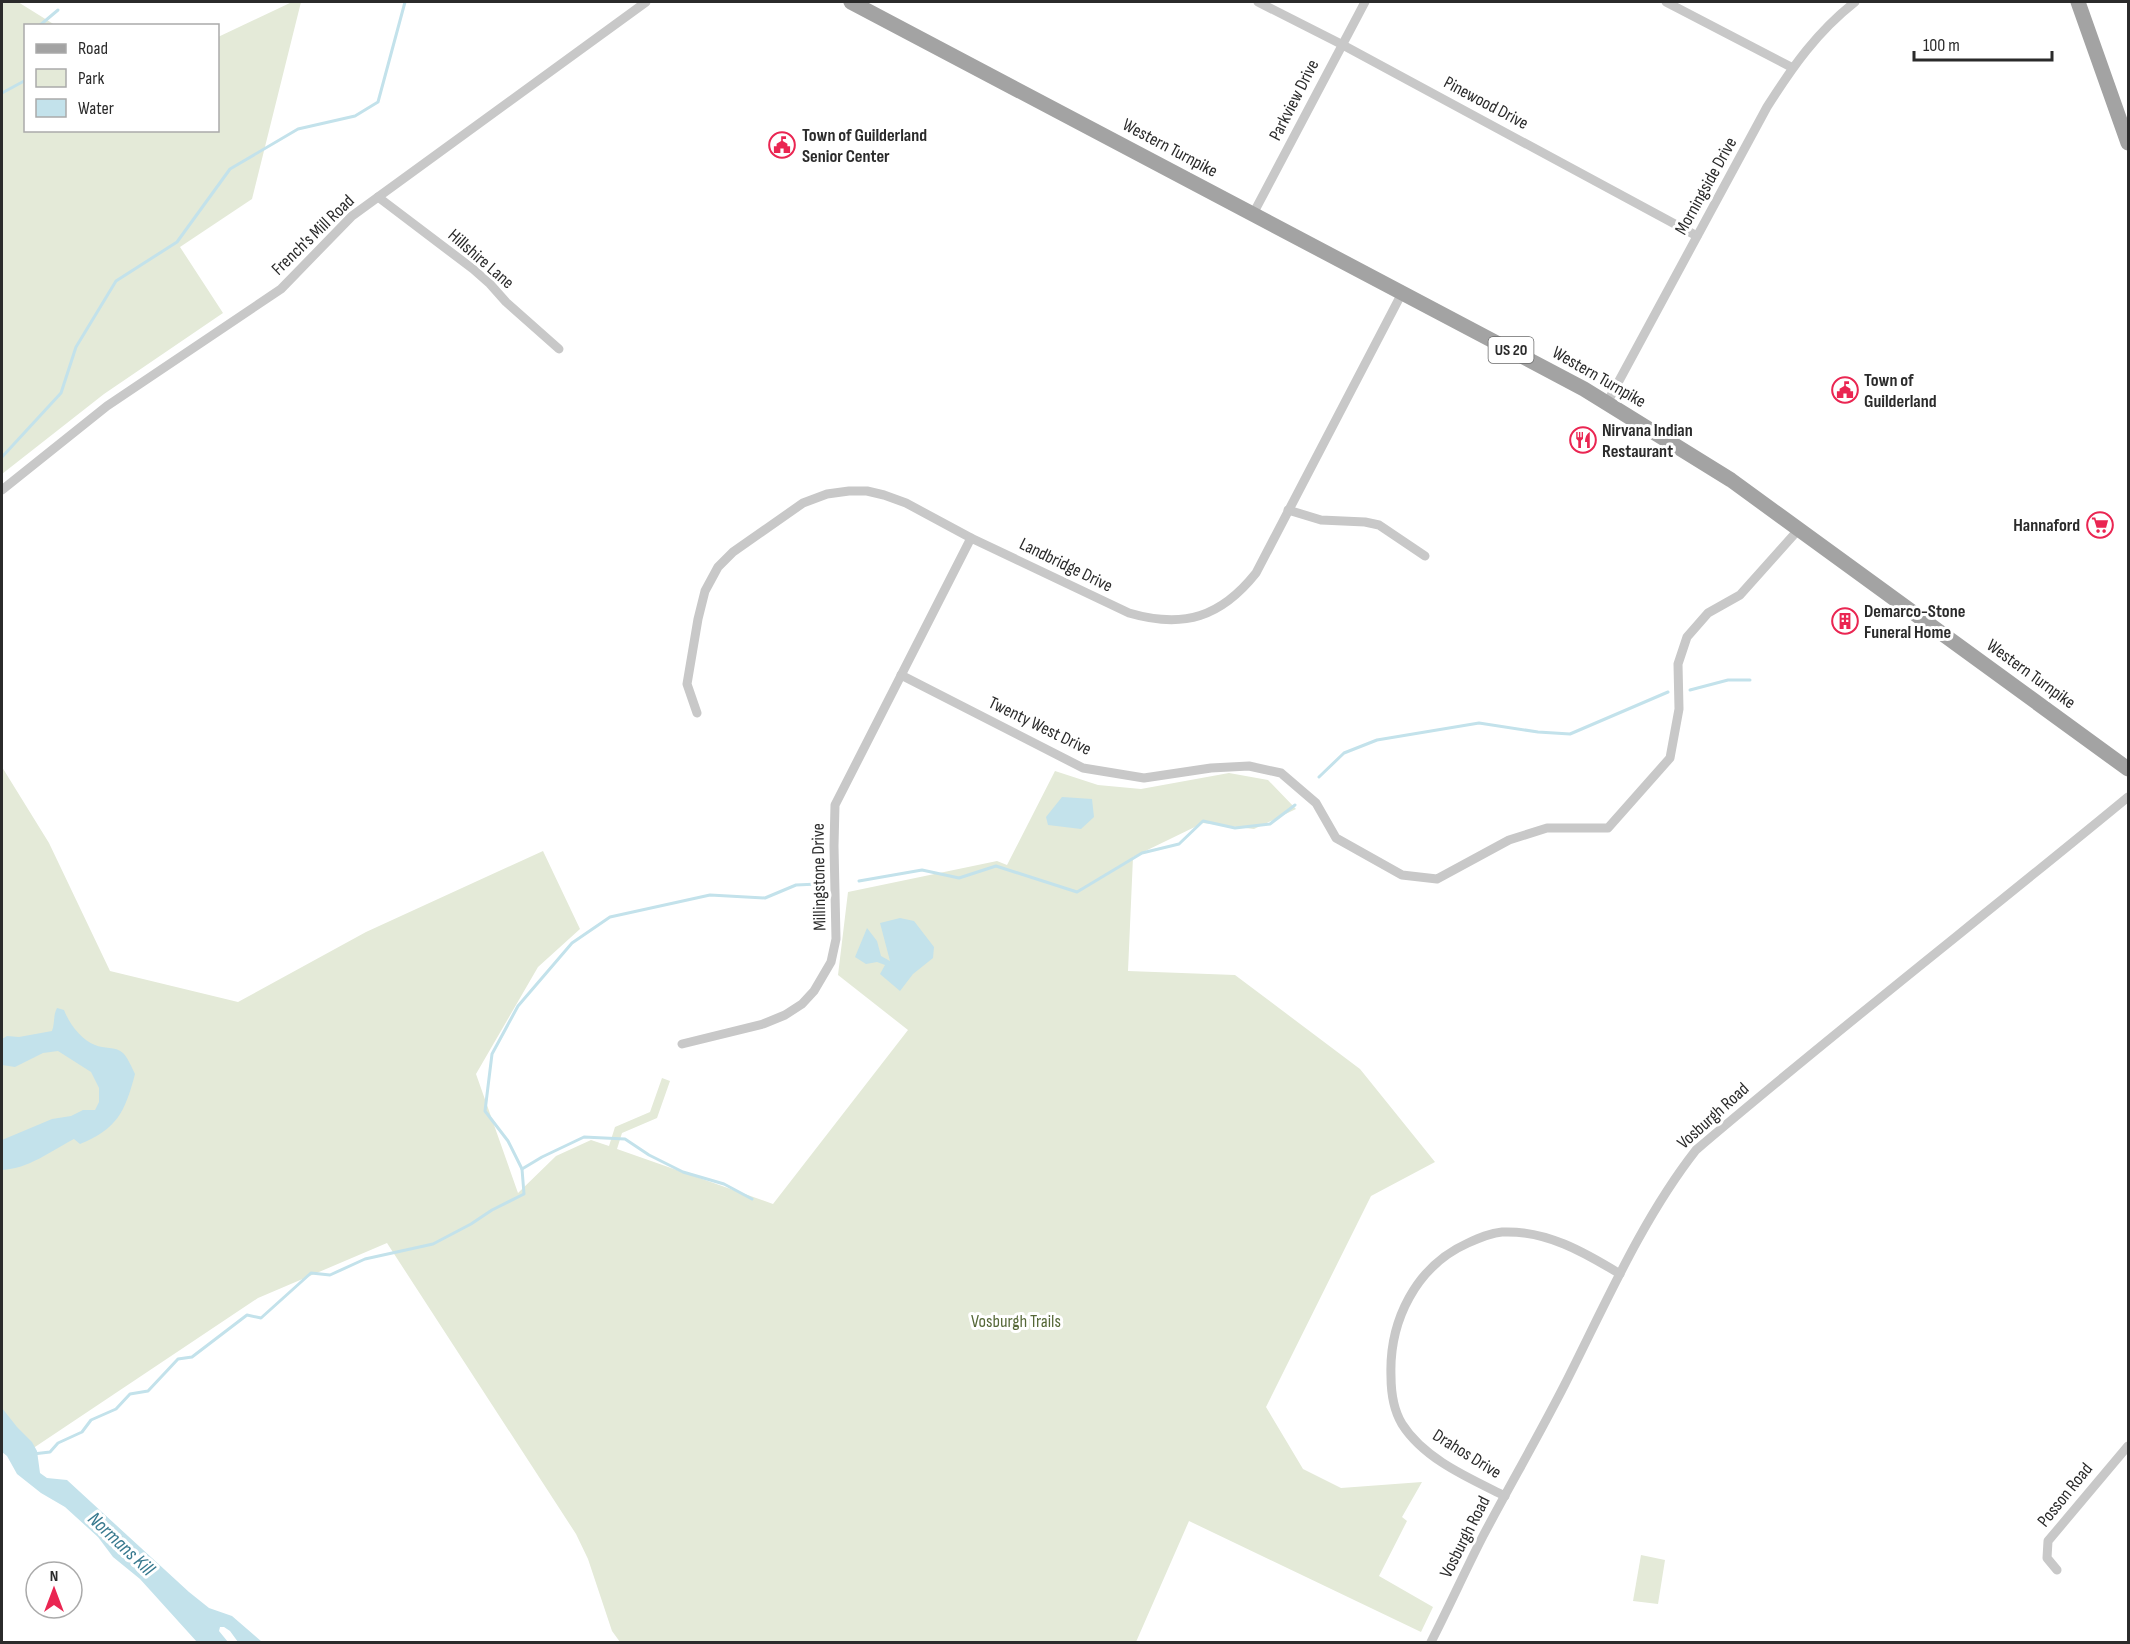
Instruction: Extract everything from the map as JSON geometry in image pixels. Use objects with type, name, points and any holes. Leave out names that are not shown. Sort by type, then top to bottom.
[{"type":"main road","name":"Western Turnpike","points":[[851,2],[1584,389],[1731,480],[2128,769]]},
{"type":"main road","points":[[2078,2],[2128,141]]},
{"type":"street","name":"French's Mill Road","points":[[2,490],[106,406],[281,289],[352,216],[646,2]]},
{"type":"street","name":"Pinewood Drive","points":[[1258,2],[1341,44],[1697,236]]},
{"type":"street","name":"Parkview Drive","points":[[1253,214],[1365,2]]},
{"type":"street","points":[[1666,2],[1791,68]]},
{"type":"street","name":"Morningside Drive","points":[[1608,404],[1697,236],[1791,68],[1825,29],[1855,2]]},
{"type":"street","name":"Hillshire Lane","points":[[378,197],[473,269],[506,303],[559,349]]},
{"type":"street","name":"Landbridge Drive","points":[[697,714],[687,684],[705,591],[718,567],[733,552],[803,503],[827,494],[849,491],[884,495],[906,503],[971,538],[1129,614],[1146,618],[1191,620],[1227,604],[1256,573],[1402,293]]},
{"type":"street","points":[[1288,510],[1321,520],[1379,525],[1425,556]]},
{"type":"street","name":"Twenty West Drive","points":[[901,675],[1083,768],[1144,778],[1211,768],[1249,766],[1281,773],[1316,803],[1336,838],[1402,875],[1437,879],[1509,840],[1547,828],[1608,828],[1670,758],[1679,709],[1678,664],[1687,637],[1708,612],[1740,595],[1799,529]]},
{"type":"street","name":"Millingstone Drive","points":[[682,1044],[763,1024],[785,1015],[802,1004],[814,991],[831,962],[836,939],[837,909],[835,805],[971,538]]},
{"type":"street","name":"Vosburgh Road","points":[[1431,1642],[1483,1536],[1535,1443],[1620,1274],[1659,1204],[1696,1150],[1856,1015],[2010,894],[2128,796]]},
{"type":"street","name":"Drahos Drive","points":[[1505,1496],[1441,1462],[1414,1439],[1402,1423],[1391,1391],[1390,1358],[1397,1322],[1410,1294],[1430,1268],[1453,1249],[1482,1236],[1501,1232],[1553,1239],[1588,1254],[1620,1274]]},
{"type":"street","name":"Posson Road","points":[[2057,1570],[2047,1558],[2048,1541],[2128,1446]]},
{"type":"green space","points":[[2,2],[18,2],[53,24],[24,24],[24,132],[219,132],[219,37],[292,2],[301,2],[252,199],[180,247],[223,313],[104,394],[2,474]]},
{"type":"green space","name":"Vosburgh Trails","points":[[2,767],[49,843],[110,971],[238,1002],[366,932],[543,851],[580,929],[538,967],[476,1074],[518,1193],[556,1156],[591,1140],[609,1146],[615,1127],[650,1112],[662,1078],[670,1081],[657,1118],[622,1133],[617,1149],[773,1204],[908,1030],[838,975],[848,892],[997,861],[1007,865],[1055,771],[1098,785],[1141,789],[1229,773],[1268,780],[1296,809],[1254,829],[1203,823],[1133,857],[1128,971],[1235,975],[1360,1069],[1435,1162],[1371,1196],[1266,1407],[1303,1469],[1341,1488],[1422,1482],[1402,1517],[1407,1521],[1379,1576],[1433,1607],[1421,1632],[1189,1521],[1136,1642],[620,1642],[612,1631],[588,1559],[576,1534],[387,1243],[258,1298],[17,1459],[2,1439]]},
{"type":"green space","points":[[1641,1555],[1665,1560],[1658,1604],[1633,1601]]},
{"type":"water","points":[[1062,797],[1092,799],[1094,817],[1081,829],[1048,825],[1046,817]]},
{"type":"water","points":[[900,918],[914,921],[934,947],[933,958],[913,974],[900,991],[880,974],[885,965],[877,962],[866,964],[855,957],[867,928],[877,941],[881,956],[890,961],[880,923]]},
{"type":"water","points":[[57,1008],[64,1010],[72,1025],[90,1043],[117,1049],[125,1055],[135,1074],[127,1099],[118,1118],[93,1138],[80,1144],[74,1139],[30,1163],[2,1170],[2,1140],[52,1119],[71,1116],[83,1110],[95,1110],[99,1102],[99,1088],[91,1072],[58,1051],[43,1053],[15,1067],[2,1065],[2,1039],[7,1036],[19,1037],[52,1031]]},
{"type":"water","name":"Normans Kill","points":[[2,1408],[32,1442],[37,1451],[40,1473],[47,1478],[67,1480],[189,1592],[209,1608],[232,1616],[262,1642],[238,1642],[230,1631],[220,1627],[219,1631],[228,1642],[197,1642],[140,1579],[113,1557],[98,1537],[65,1507],[41,1493],[17,1474],[7,1456],[2,1452]]},
{"type":"waterway","points":[[2,457],[61,393],[76,347],[116,281],[177,242],[230,169],[298,129],[355,116],[378,102],[405,2]]},
{"type":"waterway","points":[[41,24],[58,10]]},
{"type":"waterway","points":[[2,93],[24,81]]},
{"type":"waterway","points":[[1690,690],[1728,680],[1750,680]]},
{"type":"waterway","points":[[1319,777],[1344,753],[1377,740],[1479,723],[1538,732],[1570,734],[1668,692]]},
{"type":"waterway","points":[[859,881],[922,870],[959,878],[996,866],[1077,892],[1142,853],[1179,844],[1203,821],[1235,828],[1270,824],[1295,805]]},
{"type":"waterway","points":[[522,1169],[508,1141],[485,1111],[492,1054],[518,1006],[572,943],[610,917],[710,895],[765,898],[796,885],[818,884]]},
{"type":"waterway","points":[[33,1454],[50,1452],[58,1443],[82,1432],[91,1420],[116,1409],[130,1394],[148,1391],[178,1359],[192,1357],[247,1315],[261,1318],[311,1273],[330,1275],[365,1259],[433,1244],[524,1194],[522,1169],[584,1137],[625,1139],[649,1155],[683,1172],[724,1184],[752,1199]]},
{"type":"place","name":"Town of Guilderland Senior Center","points":[[782,145]]},
{"type":"place","name":"Town of Guilderland","points":[[1845,390]]},
{"type":"place","name":"Nirvana Indian Restaurant","points":[[1583,440]]},
{"type":"place","name":"Hannaford","points":[[2100,525]]},
{"type":"place","name":"Demarco-Stone Funeral Home","points":[[1845,621]]}]
